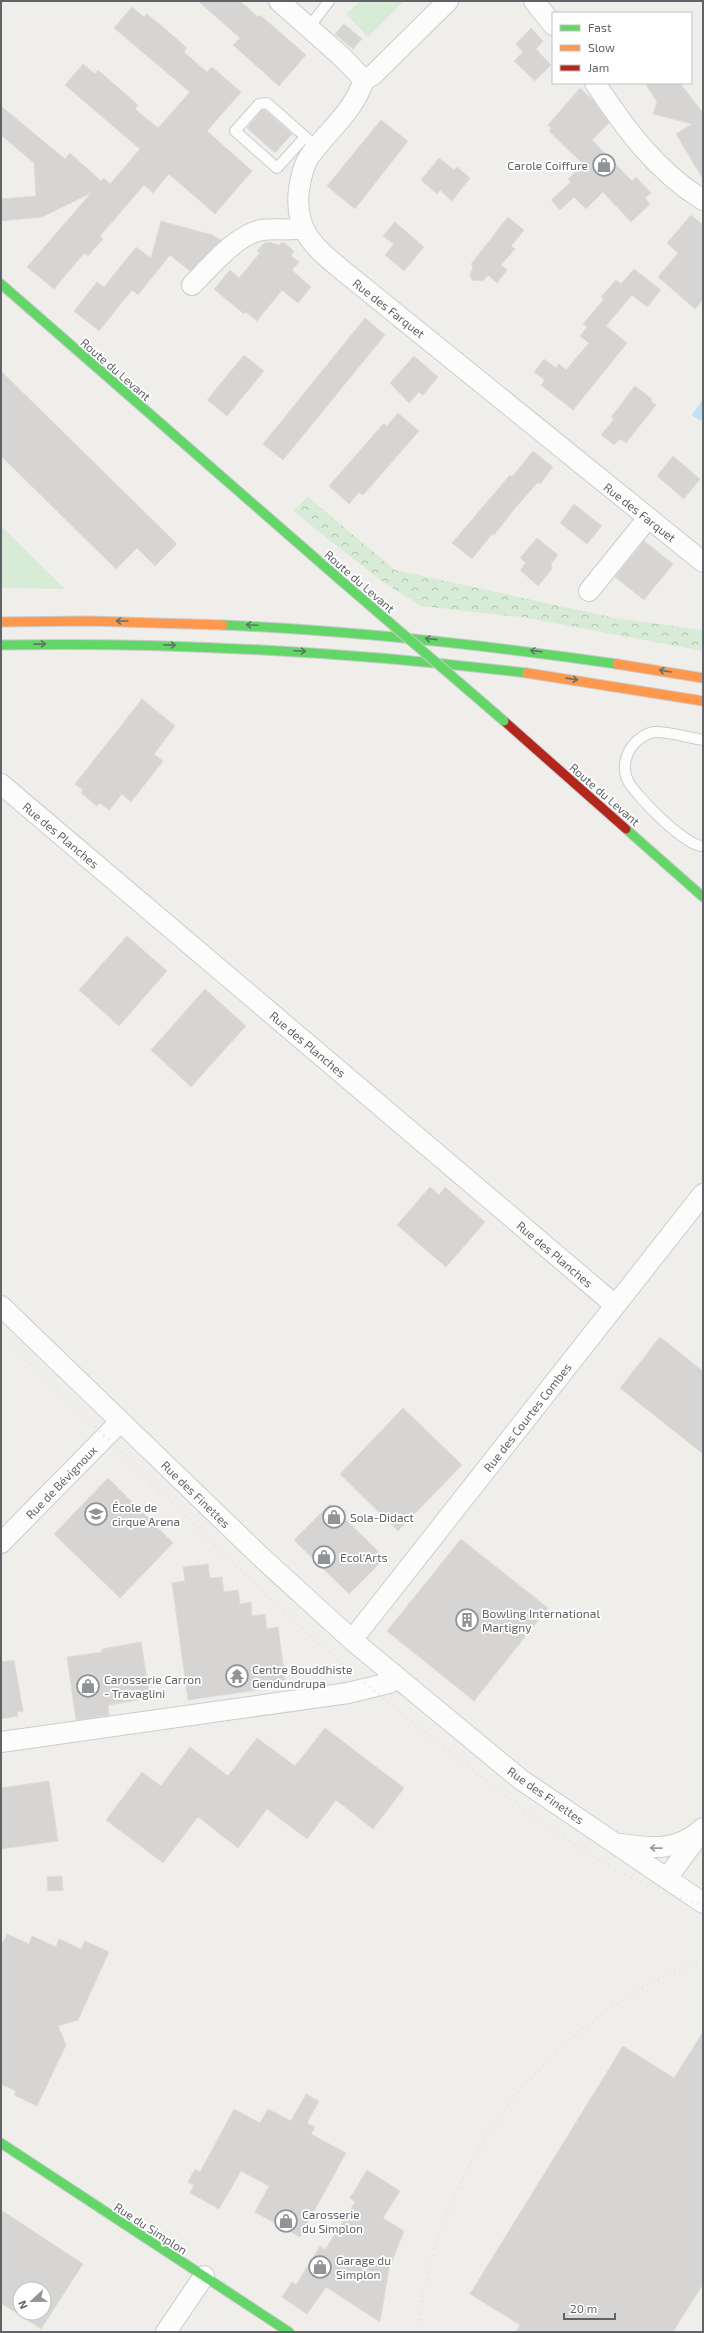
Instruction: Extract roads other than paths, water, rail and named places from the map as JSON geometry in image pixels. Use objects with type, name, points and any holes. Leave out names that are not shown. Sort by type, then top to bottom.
[{"type":"main road","name":"Route du Levant","points":[[1,284],[504,721],[703,897]]},
{"type":"main road","points":[[1,622],[172,622],[361,632],[469,643],[563,655],[703,678]]},
{"type":"main road","points":[[1,645],[169,645],[354,655],[538,674],[703,701]]},
{"type":"main road","name":"Rue du Simplon","points":[[1,2143],[289,2332]]},
{"type":"street","points":[[278,1],[309,27],[364,80],[377,71],[448,1]]},
{"type":"street","points":[[534,1],[552,24]]},
{"type":"street","name":"Rue des Farquet","points":[[364,80],[350,110],[311,142],[309,158],[300,180],[298,209],[303,228],[318,251],[703,562]]},
{"type":"street","points":[[596,84],[615,114],[645,152],[672,177],[703,200]]},
{"type":"street","points":[[192,285],[231,248],[254,232],[261,230],[303,228]]},
{"type":"street","points":[[589,591],[648,518]]},
{"type":"street","name":"Rue des Planches","points":[[1,784],[615,1305]]},
{"type":"street","name":"Rue des Courtes Combes","points":[[352,1640],[703,1194]]},
{"type":"street","name":"Rue des Finettes","points":[[1,1306],[319,1612],[396,1678],[520,1779],[703,1903]]},
{"type":"street","name":"Rue de Bévignoux","points":[[1,1543],[120,1422]]},
{"type":"street","points":[[1,1742],[348,1693],[389,1683],[396,1678]]},
{"type":"street","points":[[614,1842],[661,1849],[680,1844],[703,1828]]},
{"type":"street","points":[[667,1878],[703,1828]]},
{"type":"street","points":[[166,2332],[204,2276]]},
{"type":"lane","points":[[309,27],[329,1]]},
{"type":"lane","points":[[267,103],[311,142],[277,168],[235,131],[260,104],[267,103]]},
{"type":"lane","points":[[703,740],[654,732],[638,739],[629,750],[624,766],[628,780],[637,793],[683,837],[698,846],[703,846]]},
{"type":"water","points":[[703,399],[703,417],[700,421],[692,415]]},
{"type":"railway","points":[[1,1334],[261,1589],[319,1643],[399,1711],[517,1804],[575,1845],[636,1880],[669,1894],[703,1905]]},
{"type":"railway","points":[[417,2332],[429,2270],[448,2212],[475,2157],[508,2106],[548,2060],[594,2020],[646,1987],[703,1960]]},
{"type":"place","name":"Carole Coiffure","points":[[604,165]]},
{"type":"place","name":"École de cirque Arena","points":[[96,1514]]},
{"type":"place","name":"Sola-Didact","points":[[334,1517]]},
{"type":"place","name":"Ecol'Arts","points":[[324,1557]]},
{"type":"place","name":"Bowling International Martigny","points":[[467,1620]]},
{"type":"place","name":"Centre Bouddhiste Gendundrupa","points":[[237,1676]]},
{"type":"place","name":"Carosserie Carron - Travaglini","points":[[88,1686]]},
{"type":"place","name":"Carosserie du Simplon","points":[[286,2221]]},
{"type":"place","name":"Garage du Simplon","points":[[320,2267]]}]
